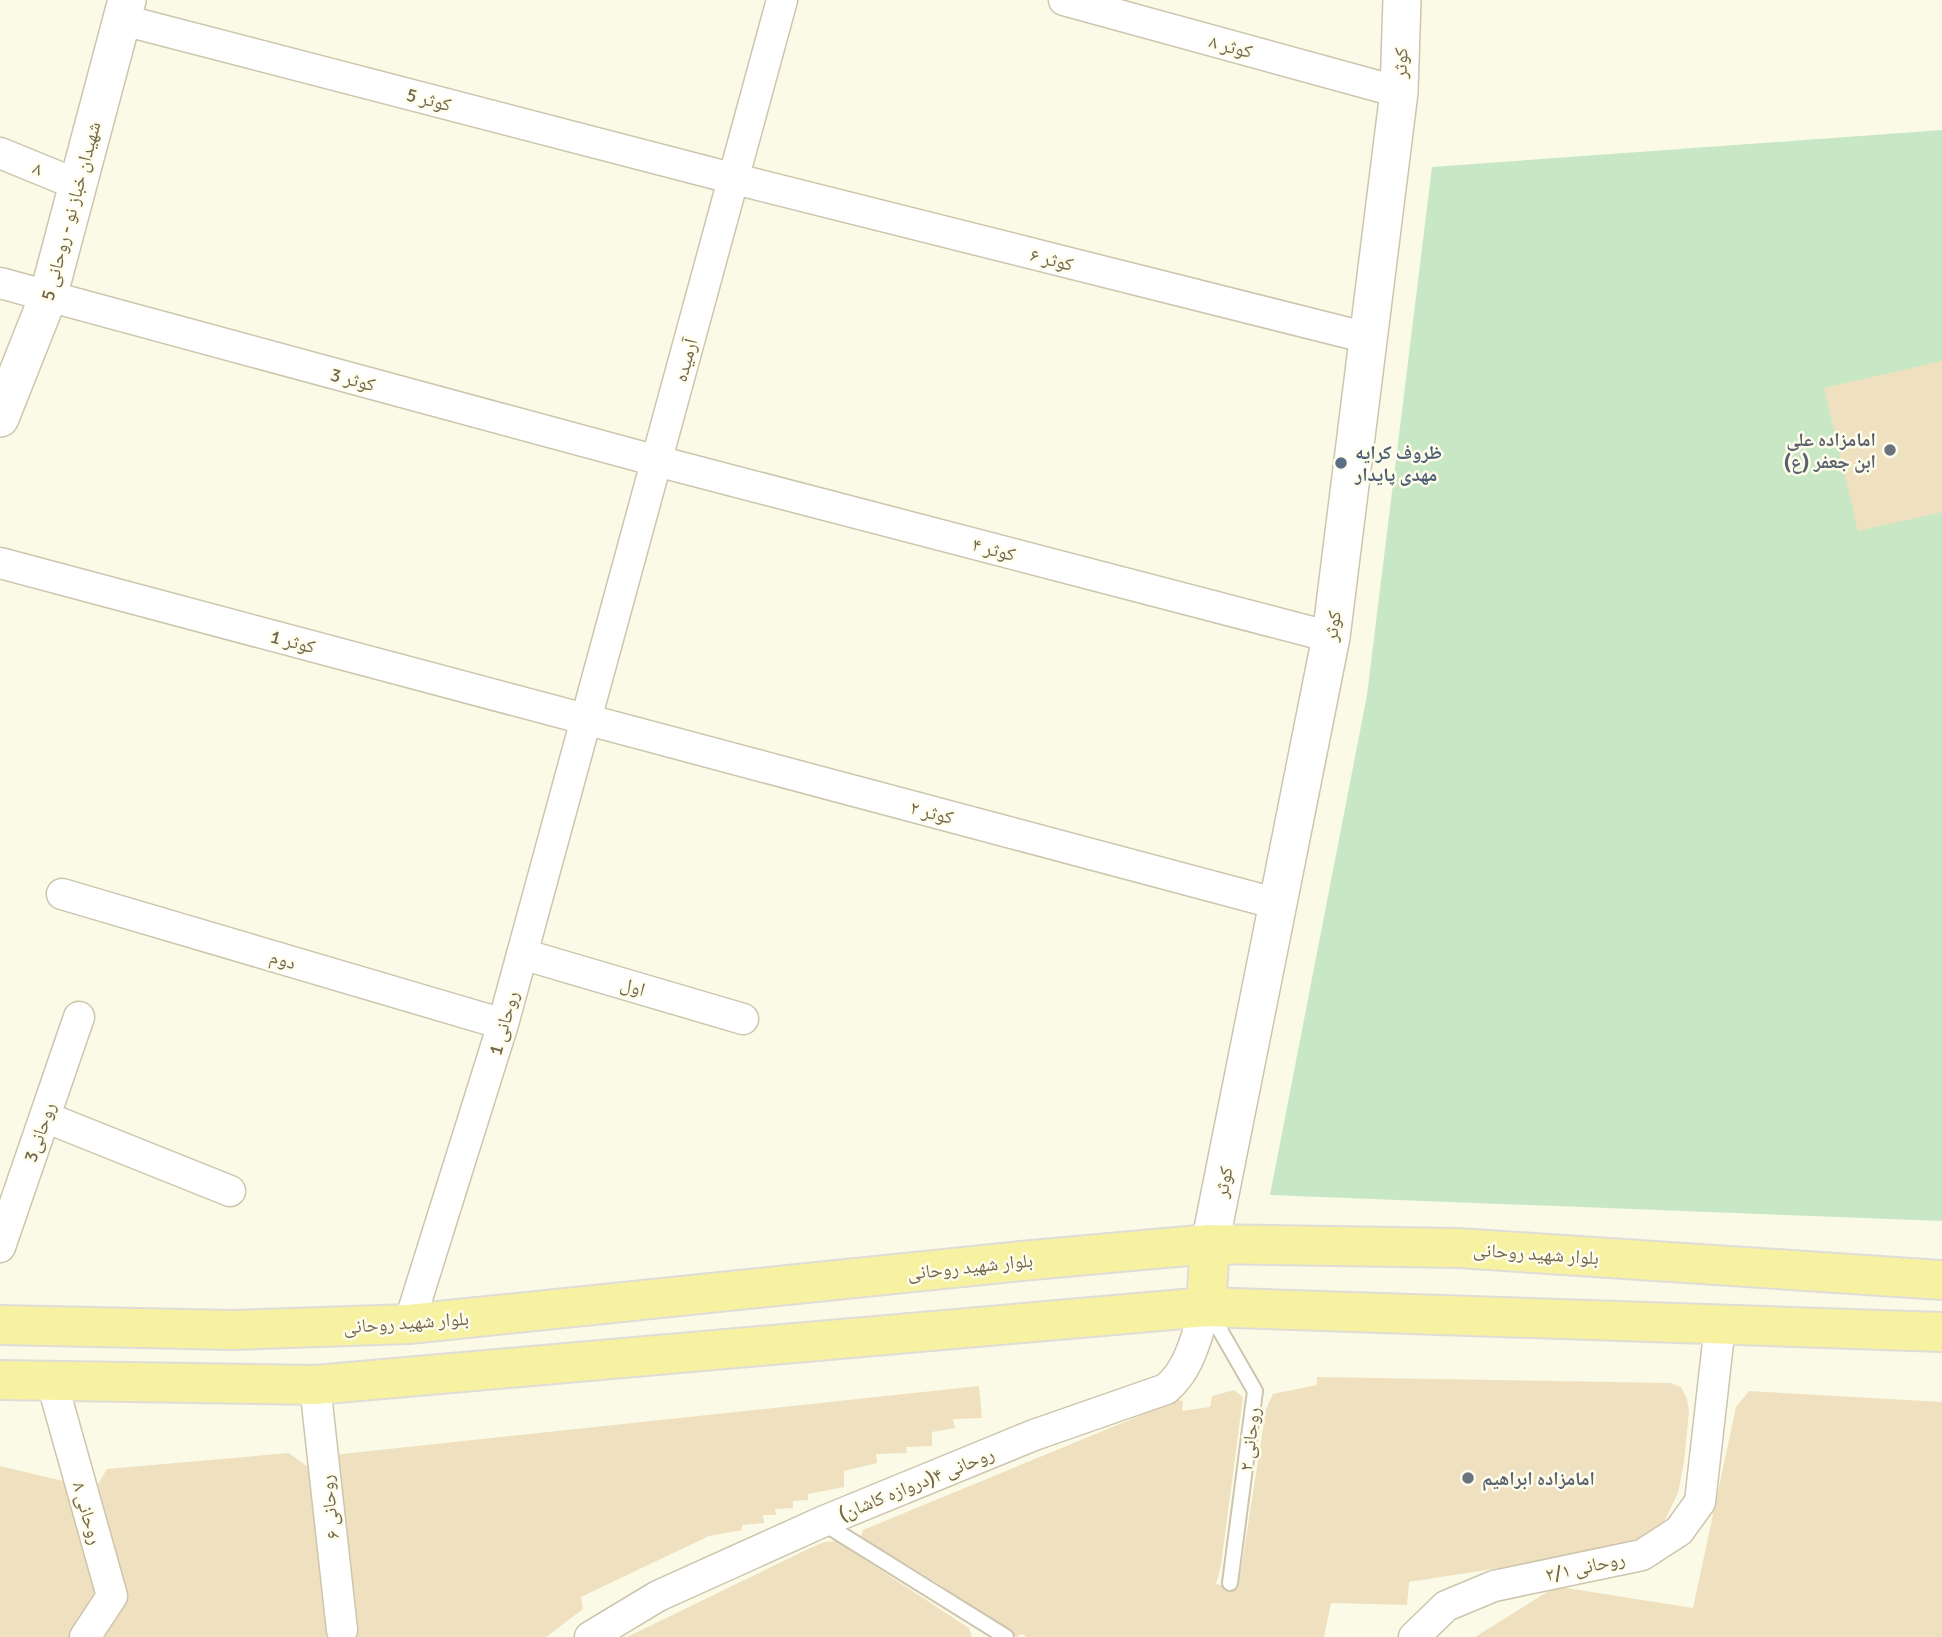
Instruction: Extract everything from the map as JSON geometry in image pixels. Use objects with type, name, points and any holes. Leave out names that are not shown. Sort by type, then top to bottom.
[{"type":"main road","name":"بلوار شهید روحانی","points":[[0,1325],[232,1330],[409,1324],[1035,1259],[1210,1244],[1458,1248],[1942,1280]]},
{"type":"main road","points":[[1206,1307],[1210,1244]]},
{"type":"main road","points":[[0,1380],[315,1385],[1206,1307],[1942,1332]]},
{"type":"street","name":"آرمیده","points":[[586,720],[782,0]]},
{"type":"street","name":"کوثر ۸","points":[[1063,0],[1399,92]]},
{"type":"street","name":"کوثر","points":[[1210,1244],[1331,637],[1399,92],[1402,0]]},
{"type":"street","name":"کوثر 5","points":[[125,10],[735,179]]},
{"type":"street","name":"شهیدان خباز نو - روحانی 5","points":[[0,418],[48,298],[76,184],[125,10]]},
{"type":"street","name":"۸","points":[[0,153],[76,184]]},
{"type":"street","name":"کوثر ۶","points":[[735,179],[1368,338]]},
{"type":"street","name":"کوثر 3","points":[[0,283],[657,461]]},
{"type":"street","name":"کوثر ۴","points":[[657,461],[1331,637]]},
{"type":"street","name":"کوثر 1","points":[[0,563],[586,720]]},
{"type":"street","name":"کوثر ۲","points":[[586,720],[1278,904]]},
{"type":"street","name":"روحانی 1","points":[[409,1324],[503,1024],[586,720]]},
{"type":"street","name":"دوم","points":[[62,894],[503,1024]]},
{"type":"street","name":"اول","points":[[522,954],[743,1019]]},
{"type":"street","name":"روحانی3","points":[[0,1247],[79,1017]]},
{"type":"street","points":[[44,1116],[230,1192]]},
{"type":"street","name":"روحانی ۴(دروازه کاشان)","points":[[590,1637],[658,1596],[822,1522],[1034,1435],[1166,1389],[1179,1378],[1186,1364],[1206,1307]]},
{"type":"street","name":"روحانی ۲/۱","points":[[1414,1637],[1446,1606],[1494,1586],[1642,1555],[1679,1531],[1700,1502],[1720,1325]]},
{"type":"street","name":"روحانی ۸","points":[[52,1382],[111,1596],[85,1637]]},
{"type":"street","name":"روحانی ۶","points":[[315,1385],[342,1630]]},
{"type":"lane","name":"روحانی ۲","points":[[1206,1307],[1255,1391],[1230,1583]]},
{"type":"lane","points":[[822,1522],[987,1633],[1006,1637]]},
{"type":"green space","points":[[1942,130],[1942,1221],[1270,1195],[1367,695],[1432,167]]},
{"type":"building","name":"امامزاده علی‌ ابن جعفر (ع)","points":[[1942,361],[1942,512],[1858,531],[1824,388]]},
{"type":"building","points":[[1317,1377],[1670,1383],[1681,1387],[1689,1412],[1678,1493],[1663,1524],[1642,1540],[1607,1551],[1409,1582],[1407,1605],[1331,1603],[1324,1637],[1027,1637],[1021,1634],[1017,1637],[988,1617],[986,1620],[957,1597],[955,1602],[941,1592],[944,1587],[861,1537],[863,1530],[1178,1400],[1183,1401],[1182,1411],[1210,1407],[1212,1396],[1234,1390],[1243,1397],[1221,1565],[1216,1584],[1238,1589],[1266,1409],[1273,1394],[1317,1385]]},
{"type":"building","points":[[979,1386],[982,1418],[953,1419],[955,1428],[932,1432],[932,1446],[906,1447],[907,1453],[876,1454],[877,1463],[844,1471],[844,1487],[808,1494],[808,1500],[793,1501],[793,1508],[775,1509],[776,1515],[763,1515],[764,1523],[742,1525],[742,1530],[709,1536],[581,1597],[583,1609],[546,1637],[350,1637],[333,1455]]},
{"type":"building","points":[[1749,1391],[1942,1402],[1942,1637],[1475,1637],[1547,1592],[1560,1587],[1693,1608],[1736,1407]]},
{"type":"building","points":[[289,1453],[309,1468],[331,1637],[94,1637],[119,1600],[98,1484],[107,1469]]},
{"type":"building","points":[[0,1466],[67,1482],[98,1602],[75,1637],[0,1637]]},
{"type":"building","points":[[836,1541],[969,1628],[972,1637],[627,1637],[808,1549],[824,1542]]},
{"type":"place","name":"امامزاده علی‌ ابن جعفر (ع)","points":[[1890,450]]},
{"type":"place","name":"ظروف کرایه مهدی پایدار","points":[[1341,463]]},
{"type":"place","name":"امامزاده ابراهیم","points":[[1468,1478]]}]
